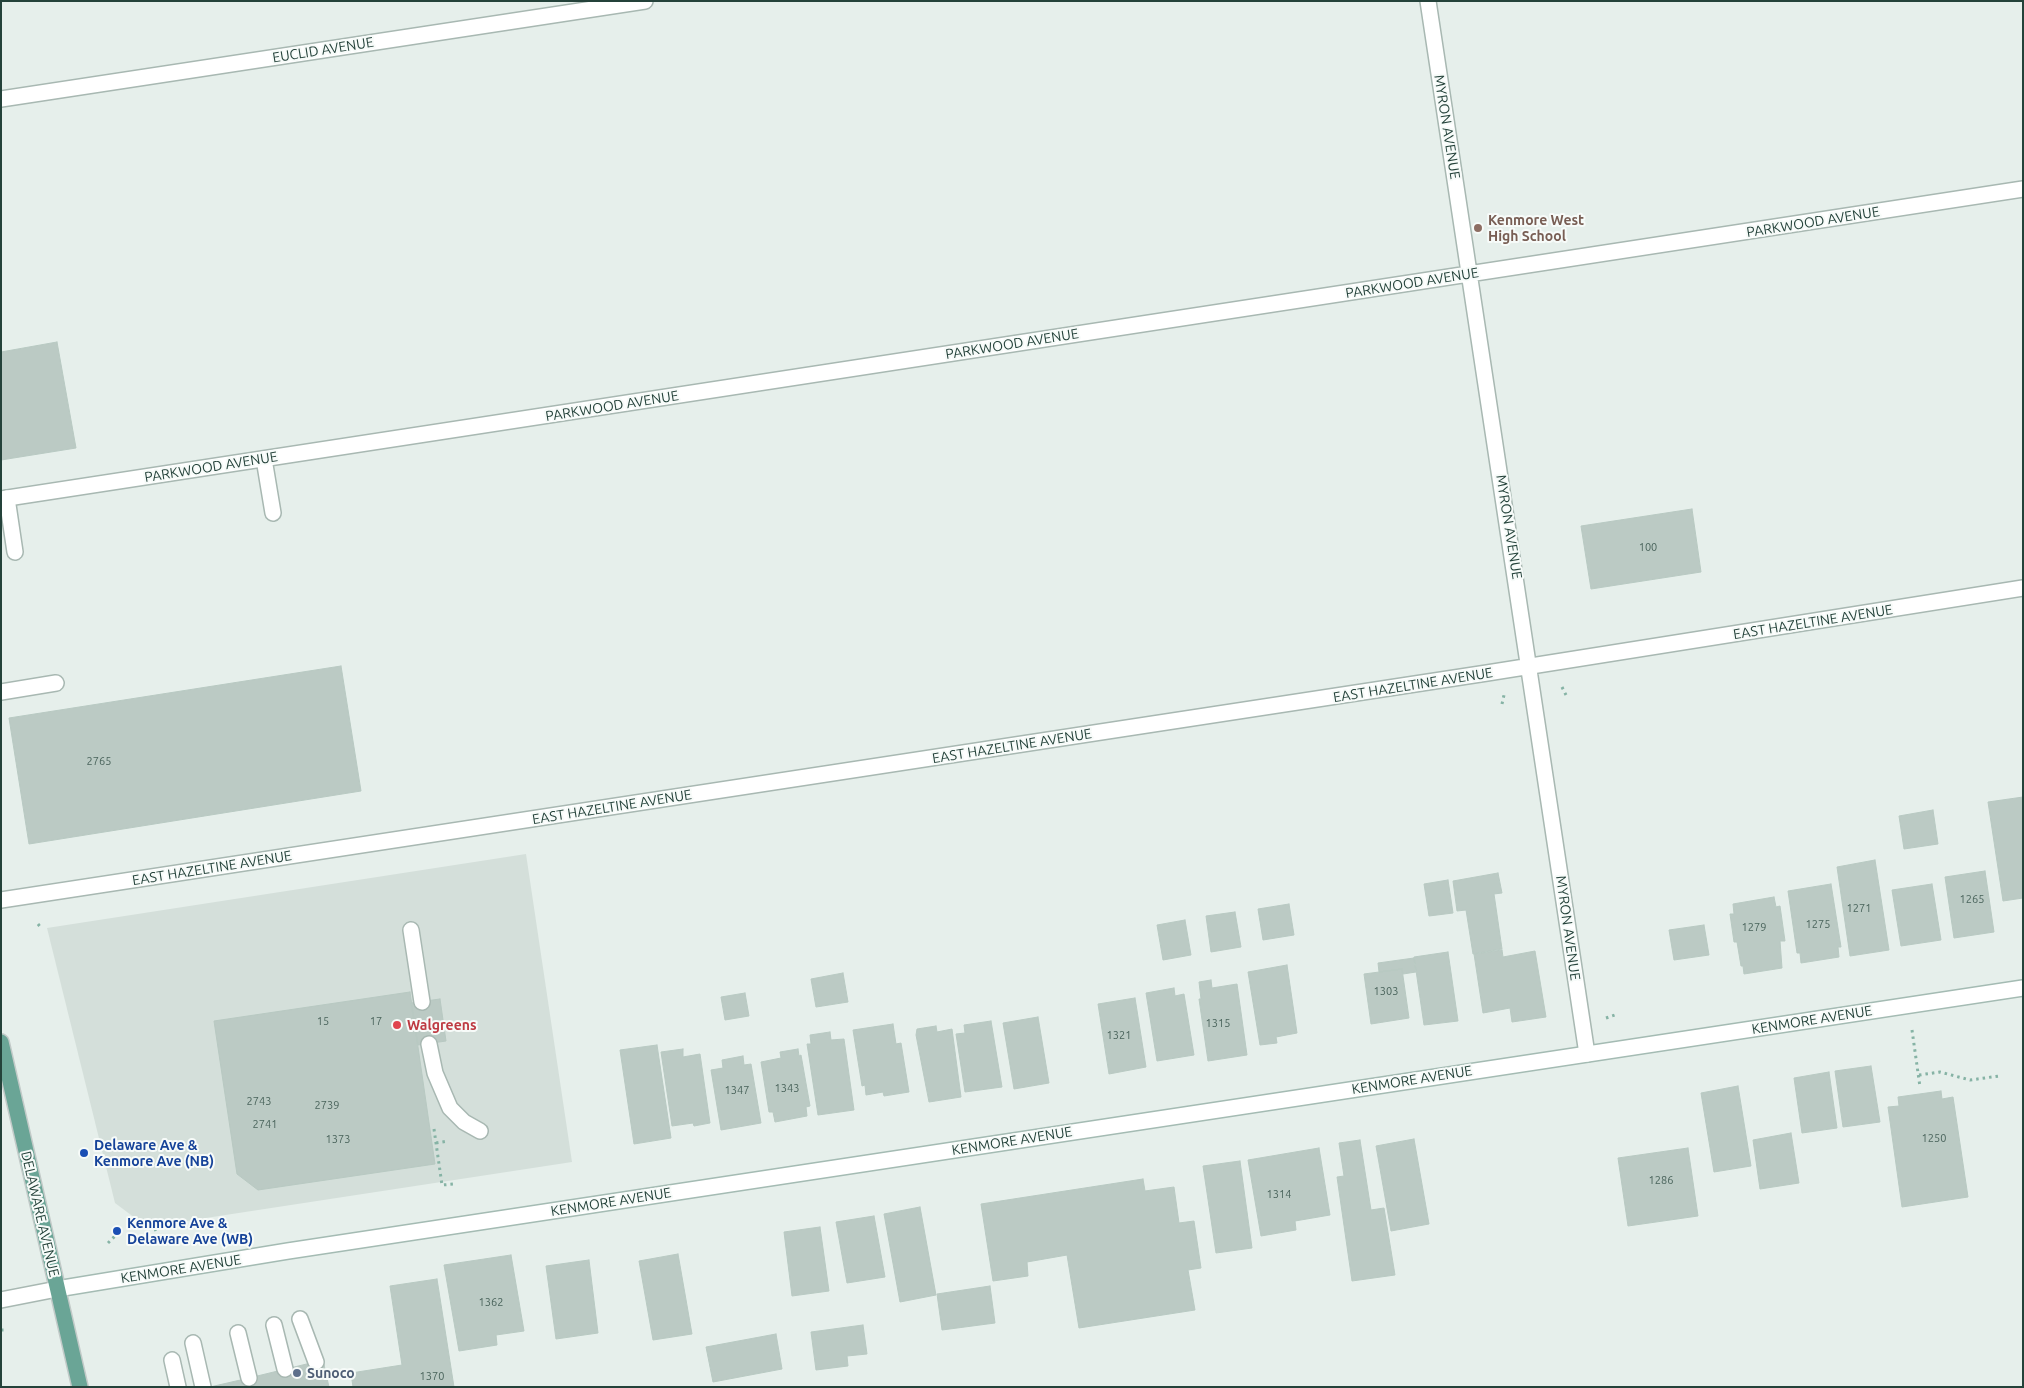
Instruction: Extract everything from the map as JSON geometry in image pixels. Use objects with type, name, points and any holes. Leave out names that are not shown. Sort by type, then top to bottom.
[{"type":"main road","name":"DELAWARE AVENUE","points":[[1,1042],[80,1387]]},
{"type":"street","name":"EUCLID AVENUE","points":[[1,99],[645,1]]},
{"type":"street","name":"MYRON AVENUE","points":[[1428,1],[1587,1054]]},
{"type":"street","name":"PARKWOOD AVENUE","points":[[4,499],[2023,189]]},
{"type":"street","points":[[264,459],[272,513]]},
{"type":"street","points":[[4,499],[16,552]]},
{"type":"street","name":"EAST HAZELTINE AVENUE","points":[[1,900],[1530,667],[2023,588]]},
{"type":"street","points":[[1,692],[56,683]]},
{"type":"street","points":[[411,930],[422,1002]]},
{"type":"street","name":"KENMORE AVENUE","points":[[1,1300],[288,1251],[2023,988]]},
{"type":"street","points":[[429,1044],[435,1073],[450,1108],[464,1122],[480,1131]]},
{"type":"street","points":[[300,1319],[316,1362]]},
{"type":"street","points":[[274,1325],[285,1369]]},
{"type":"street","points":[[238,1333],[249,1378]]},
{"type":"street","points":[[193,1343],[204,1387]]},
{"type":"street","points":[[172,1360],[178,1387]]},
{"type":"path","points":[[1561,684],[1566,695]]},
{"type":"path","points":[[1502,704],[1504,694]]},
{"type":"path","points":[[38,924],[42,929]]},
{"type":"path","points":[[1608,1018],[1615,1015]]},
{"type":"path","points":[[1912,1029],[1920,1087]]},
{"type":"path","points":[[1918,1075],[1940,1072],[1970,1080],[1999,1076]]},
{"type":"path","points":[[433,1126],[442,1185],[454,1184]]},
{"type":"path","points":[[436,1143],[452,1140]]},
{"type":"path","points":[[108,1243],[115,1236]]},
{"type":"path","points":[[1,1330],[7,1330]]},
{"type":"shaded area","points":[[526,854],[572,1162],[147,1227],[115,1203],[47,928]]},
{"type":"building","points":[[57,342],[76,448],[1,460],[1,352]]},
{"type":"building","points":[[1692,509],[1701,572],[1591,589],[1581,526]]},
{"type":"building","points":[[341,666],[361,791],[29,844],[9,718]]},
{"type":"building","points":[[2023,797],[2023,898],[2003,901],[1988,802]]},
{"type":"building","points":[[1933,810],[1938,844],[1904,849],[1899,816]]},
{"type":"building","points":[[1875,860],[1889,950],[1850,956],[1837,867]]},
{"type":"building","points":[[1985,871],[1994,932],[1954,938],[1945,877]]},
{"type":"building","points":[[1498,873],[1502,893],[1494,894],[1502,949],[1473,954],[1466,910],[1457,911],[1453,881]]},
{"type":"building","points":[[1448,880],[1453,913],[1429,916],[1424,884]]},
{"type":"building","points":[[1831,884],[1841,947],[1838,947],[1839,957],[1801,963],[1800,953],[1797,953],[1788,891]]},
{"type":"building","points":[[1932,884],[1941,940],[1901,946],[1892,890]]},
{"type":"building","points":[[1774,897],[1776,907],[1780,906],[1785,941],[1780,941],[1782,968],[1744,974],[1737,942],[1734,942],[1730,914],[1734,914],[1733,904]]},
{"type":"building","points":[[1289,904],[1294,935],[1263,940],[1258,909]]},
{"type":"building","points":[[1235,912],[1241,947],[1211,952],[1206,916]]},
{"type":"building","points":[[1185,920],[1191,955],[1163,960],[1157,925]]},
{"type":"building","points":[[1704,925],[1709,955],[1674,960],[1669,930]]},
{"type":"building","points":[[1502,950],[1503,957],[1535,951],[1546,1017],[1512,1022],[1510,1008],[1483,1013],[1474,954]]},
{"type":"building","points":[[1448,952],[1458,1021],[1424,1025],[1414,957]]},
{"type":"building","points":[[1414,958],[1416,972],[1403,974],[1402,969],[1379,972],[1378,963]]},
{"type":"building","points":[[1287,965],[1297,1033],[1276,1037],[1277,1043],[1260,1045],[1248,972]]},
{"type":"building","points":[[1402,969],[1409,1018],[1371,1024],[1364,974]]},
{"type":"building","points":[[843,973],[848,1002],[816,1007],[811,979]]},
{"type":"building","points":[[1211,980],[1212,988],[1237,984],[1247,1055],[1208,1061],[1199,999],[1201,999],[1199,982]]},
{"type":"building","points":[[1174,988],[1175,996],[1184,994],[1194,1055],[1157,1061],[1146,993]]},
{"type":"building","name":"Walgreens","points":[[410,992],[435,1164],[258,1190],[237,1174],[214,1021]]},
{"type":"building","points":[[745,993],[749,1016],[725,1020],[721,997]]},
{"type":"building","points":[[1135,998],[1146,1067],[1109,1074],[1098,1004]]},
{"type":"building","points":[[440,999],[446,1041],[418,1045],[411,1003]]},
{"type":"building","points":[[1038,1017],[1049,1083],[1014,1089],[1003,1023]]},
{"type":"building","points":[[991,1021],[1002,1087],[965,1092],[956,1034],[965,1033],[964,1025]]},
{"type":"building","points":[[893,1024],[896,1044],[901,1043],[909,1092],[884,1096],[883,1092],[866,1095],[865,1085],[862,1086],[853,1030]]},
{"type":"building","points":[[936,1026],[937,1032],[952,1029],[961,1097],[929,1102],[916,1035],[917,1029]]},
{"type":"building","points":[[830,1032],[831,1040],[844,1039],[854,1110],[818,1115],[807,1044],[811,1044],[810,1035]]},
{"type":"building","points":[[657,1045],[671,1138],[634,1144],[620,1050]]},
{"type":"building","points":[[683,1049],[683,1057],[700,1054],[710,1123],[694,1126],[693,1123],[672,1126],[661,1052]]},
{"type":"building","points":[[798,1049],[799,1056],[801,1055],[810,1106],[806,1107],[807,1116],[775,1122],[773,1112],[769,1112],[761,1062],[781,1058],[780,1052]]},
{"type":"building","points":[[743,1056],[744,1065],[751,1064],[761,1123],[721,1130],[711,1070],[723,1068],[722,1060]]},
{"type":"building","points":[[1871,1066],[1880,1122],[1843,1127],[1835,1071]]},
{"type":"building","points":[[1829,1072],[1837,1128],[1802,1133],[1794,1078]]},
{"type":"building","points":[[1738,1086],[1751,1166],[1714,1172],[1701,1093]]},
{"type":"building","points":[[1941,1091],[1942,1099],[1953,1097],[1968,1197],[1902,1207],[1888,1107],[1899,1106],[1898,1097]]},
{"type":"building","points":[[1791,1133],[1799,1183],[1760,1189],[1753,1140]]},
{"type":"building","points":[[1414,1139],[1429,1224],[1391,1231],[1376,1146]]},
{"type":"building","points":[[1360,1140],[1371,1210],[1384,1208],[1395,1275],[1352,1281],[1337,1177],[1344,1176],[1339,1143]]},
{"type":"building","points":[[1319,1148],[1330,1215],[1295,1221],[1296,1230],[1261,1236],[1248,1160]]},
{"type":"building","points":[[1688,1148],[1698,1216],[1628,1226],[1618,1158]]},
{"type":"building","points":[[1240,1161],[1252,1248],[1216,1253],[1203,1166]]},
{"type":"building","points":[[1143,1179],[1145,1191],[1174,1187],[1179,1223],[1194,1221],[1201,1268],[1188,1270],[1195,1310],[1079,1328],[1067,1255],[1027,1262],[1028,1276],[993,1281],[981,1204]]},
{"type":"building","points":[[920,1207],[936,1295],[900,1302],[884,1214]]},
{"type":"building","points":[[874,1216],[885,1277],[847,1283],[836,1222]]},
{"type":"building","points":[[820,1227],[829,1291],[792,1296],[784,1232]]},
{"type":"building","points":[[678,1254],[692,1334],[653,1340],[639,1261]]},
{"type":"building","points":[[511,1255],[524,1331],[496,1335],[497,1345],[459,1351],[444,1265]]},
{"type":"building","points":[[589,1260],[598,1333],[556,1339],[546,1266]]},
{"type":"building","points":[[437,1279],[454,1387],[353,1387],[351,1373],[402,1365],[390,1286]]},
{"type":"building","points":[[990,1286],[995,1323],[942,1330],[937,1294]]},
{"type":"building","points":[[863,1325],[867,1354],[847,1356],[848,1366],[816,1370],[811,1332]]},
{"type":"building","points":[[776,1334],[782,1369],[713,1382],[706,1347]]},
{"type":"building","name":"Sunoco","points":[[323,1360],[329,1387],[210,1387],[249,1378]]},
{"type":"place","name":"Kenmore West High School","points":[[1478,228]]},
{"type":"place","name":"Walgreens","points":[[397,1025]]},
{"type":"place","name":"Delaware Ave & Kenmore Ave (NB)","points":[[84,1153]]},
{"type":"place","name":"Kenmore Ave & Delaware Ave (WB)","points":[[117,1231]]},
{"type":"place","name":"Sunoco","points":[[297,1373]]}]
